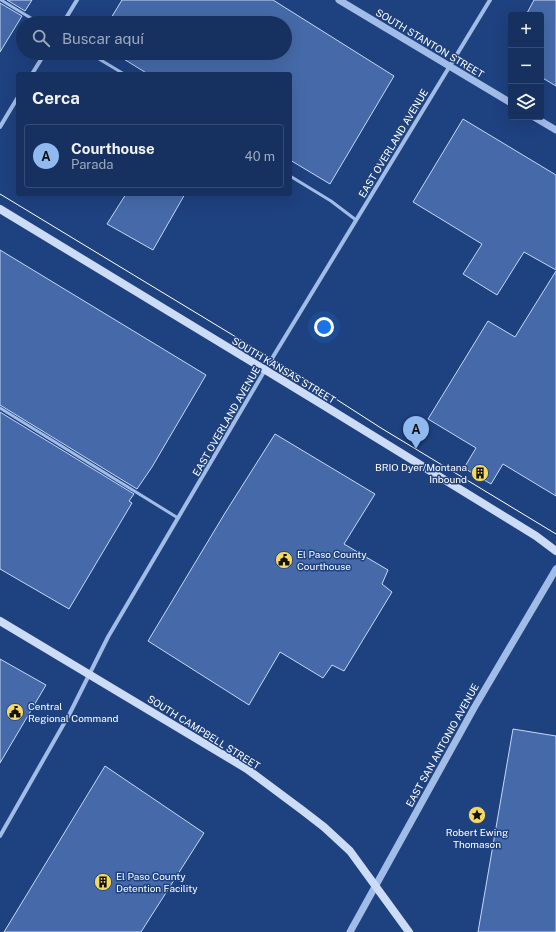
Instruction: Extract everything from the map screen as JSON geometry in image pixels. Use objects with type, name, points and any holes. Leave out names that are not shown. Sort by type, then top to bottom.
[{"type":"main road","name":"SOUTH KANSAS STREET","points":[[0,209],[536,536],[556,551]]},
{"type":"main road","name":"SOUTH CAMPBELL STREET","points":[[0,621],[247,769],[324,827],[350,851],[409,932]]},
{"type":"street","points":[[67,16],[77,0]]},
{"type":"street","name":"SOUTH STANTON STREET","points":[[339,0],[508,101]]},
{"type":"street","name":"EAST OVERLAND AVENUE","points":[[0,836],[90,674],[108,637],[265,370],[490,0]]},
{"type":"street","points":[[33,72],[41,60]]},
{"type":"street","points":[[0,127],[16,100]]},
{"type":"street","points":[[539,120],[556,130]]},
{"type":"street","name":"EAST SAN ANTONIO AVENUE","points":[[350,932],[474,708],[556,569]]},
{"type":"lane","points":[[1,0],[28,16]]},
{"type":"lane","points":[[101,60],[121,72]]},
{"type":"lane","points":[[292,177],[331,201],[356,220]]},
{"type":"lane","points":[[0,408],[178,518]]},
{"type":"building","points":[[7,0],[32,0],[25,11]]},
{"type":"building","points":[[122,0],[273,0],[394,76],[330,184],[292,161],[292,72],[145,72],[125,60],[292,60],[292,16],[112,16]]},
{"type":"building","points":[[534,0],[556,0],[556,86],[544,79],[544,12],[528,12]]},
{"type":"building","points":[[0,3],[22,16],[16,16],[16,26],[0,52]]},
{"type":"building","points":[[463,119],[556,175],[556,270],[524,252],[497,295],[463,274],[482,244],[413,202]]},
{"type":"building","points":[[125,196],[184,196],[153,250],[107,224]]},
{"type":"building","points":[[0,250],[206,375],[152,467],[137,489],[0,405]]},
{"type":"building","points":[[556,271],[556,496],[503,464],[491,484],[464,468],[476,448],[428,419],[488,321],[515,337]]},
{"type":"building","points":[[0,412],[134,494],[129,501],[132,503],[69,609],[0,569]]},
{"type":"building","name":"El Paso County Courthouse","points":[[275,434],[375,494],[344,544],[388,570],[382,584],[392,592],[344,671],[332,665],[323,678],[280,652],[249,705],[148,641],[225,513]]},
{"type":"building","name":"Central Regional Command","points":[[0,659],[46,685],[0,763]]},
{"type":"building","points":[[513,729],[556,736],[556,932],[478,932]]},
{"type":"building","name":"El Paso County Detention Facility","points":[[105,766],[204,833],[141,932],[4,932]]},
{"type":"tram line","points":[[0,194],[297,374],[381,428],[556,534]]},
{"type":"place","name":"Courthouse","points":[[416,449]]},
{"type":"place","name":"BRIO Dyer/Montana Inbound","points":[[480,473]]},
{"type":"place","name":"El Paso County Courthouse","points":[[284,560]]},
{"type":"place","name":"Central Regional Command","points":[[15,712]]},
{"type":"place","name":"Robert Ewing Thomason","points":[[477,815]]},
{"type":"place","name":"El Paso County Detention Facility","points":[[103,882]]}]
